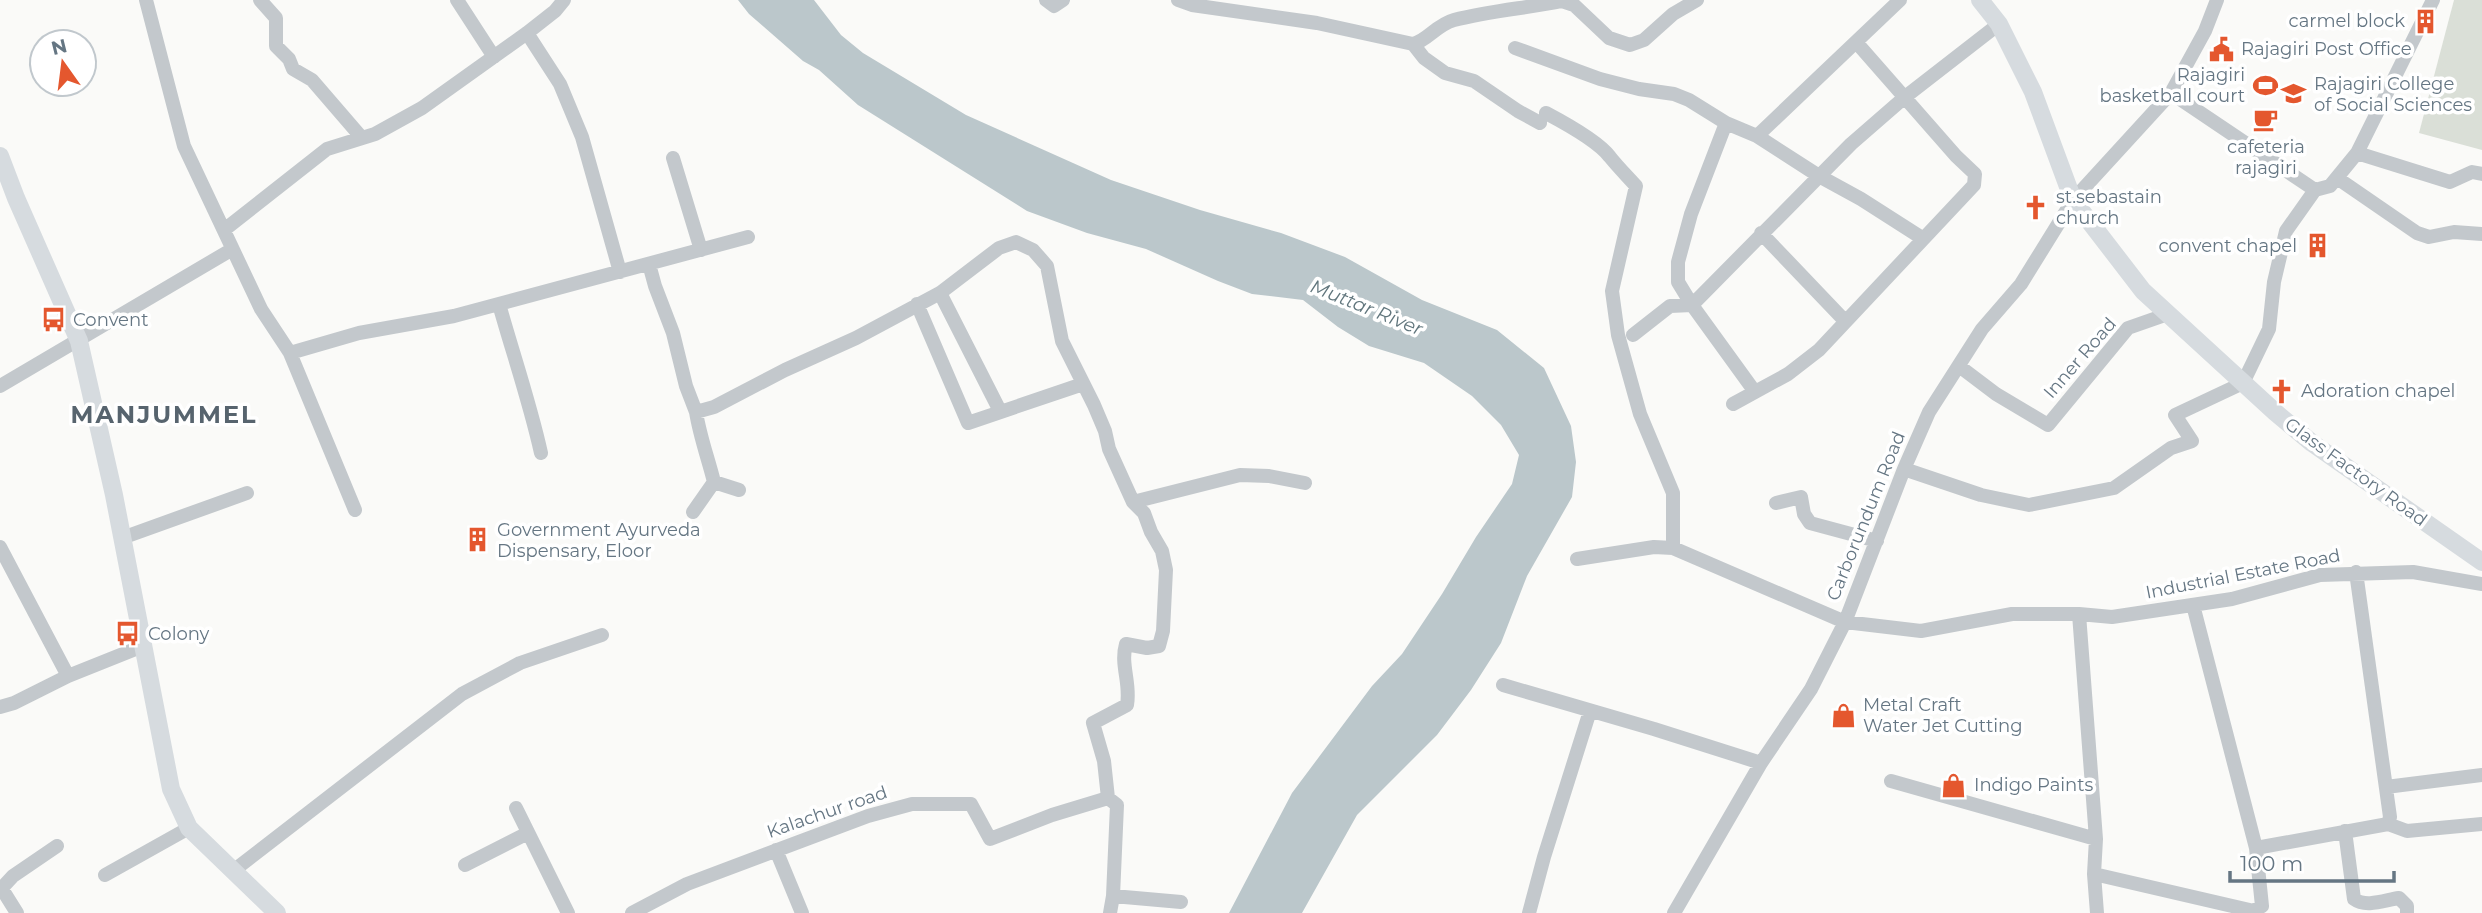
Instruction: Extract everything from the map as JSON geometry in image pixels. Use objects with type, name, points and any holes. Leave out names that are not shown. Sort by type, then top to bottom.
[{"type":"main road","name":"Glass Factory Road","points":[[1980,0],[1999,24],[2033,92],[2073,200],[2143,291],[2274,412],[2312,443],[2482,562]]},
{"type":"main road","points":[[0,156],[79,341],[122,538],[171,789],[188,828],[277,913]]},
{"type":"street","points":[[146,0],[184,146],[261,309],[290,353],[355,510]]},
{"type":"street","points":[[260,0],[276,18],[276,46],[289,59],[293,69],[312,80],[362,138]]},
{"type":"street","points":[[457,0],[494,57]]},
{"type":"street","points":[[224,230],[327,149],[397,123],[527,33],[555,11],[564,0]]},
{"type":"street","points":[[1046,0],[1054,6],[1063,0]]},
{"type":"street","points":[[1178,0],[1192,5],[1317,23],[1413,44],[1452,20],[1562,1],[1574,2],[1609,38],[1630,45],[1644,40],[1687,2]]},
{"type":"street","points":[[1757,136],[1900,0]]},
{"type":"street","name":"Carborundum Road","points":[[1677,912],[1761,764],[1811,689],[1846,622],[1929,412],[1982,329],[2021,284],[2073,200],[2171,93],[2205,31],[2217,0]]},
{"type":"street","points":[[1905,469],[1981,495],[2029,505],[2114,488],[2171,448],[2192,441],[2175,415],[2243,383],[2269,329],[2274,282],[2286,231],[2315,190],[2330,186],[2357,153],[2433,0]]},
{"type":"street","points":[[1633,335],[1670,306],[1692,305],[1851,144],[1905,97],[1999,24]]},
{"type":"street","points":[[527,33],[560,84],[582,137],[620,272]]},
{"type":"street","points":[[1733,404],[1788,374],[1819,350],[1973,185],[1975,174],[1856,42]]},
{"type":"street","points":[[1413,44],[1424,58],[1445,73],[1474,81],[1518,111],[1568,124],[1610,155],[1636,186],[1612,291],[1618,335],[1640,414],[1673,493],[1673,548],[1654,547],[1577,559]]},
{"type":"street","points":[[1515,48],[1600,79],[1674,94],[1689,100],[1726,123],[1757,136],[1922,238]]},
{"type":"street","points":[[2171,93],[2315,190]]},
{"type":"street","points":[[1726,123],[1691,214],[1678,262],[1678,282],[1755,392]]},
{"type":"street","points":[[2357,153],[2450,182],[2472,172],[2482,174]]},
{"type":"street","points":[[673,158],[701,250]]},
{"type":"street","points":[[2337,178],[2417,233],[2429,237],[2454,232],[2482,234]]},
{"type":"street","points":[[1761,233],[1845,321]]},
{"type":"street","points":[[290,353],[359,333],[454,316],[748,237]]},
{"type":"street","points":[[696,412],[714,407],[785,370],[856,338],[940,293],[999,248],[1016,243],[1033,250],[1047,266],[1062,341],[1094,405],[1109,449],[1133,502],[1144,513],[1162,551],[1167,570],[1160,646],[1147,648],[1126,644],[1122,658],[1130,690],[1127,705],[1093,723],[1108,781],[1108,798],[1116,805],[1110,913]]},
{"type":"street","points":[[0,386],[231,250]]},
{"type":"street","points":[[649,264],[654,286],[673,333],[714,482],[693,512]]},
{"type":"street","points":[[940,293],[1000,411]]},
{"type":"street","points":[[499,304],[521,384],[533,414],[541,453]]},
{"type":"street","points":[[917,304],[968,423],[1083,384]]},
{"type":"street","name":"Inner Road","points":[[1959,366],[1996,394],[2048,425],[2128,328],[2168,314]]},
{"type":"street","points":[[1133,502],[1240,475],[1269,476],[1306,483]]},
{"type":"street","points":[[714,482],[739,490]]},
{"type":"street","points":[[122,538],[247,493]]},
{"type":"street","points":[[1776,503],[1801,497],[1804,514],[1810,523],[1877,541]]},
{"type":"street","points":[[0,547],[68,676]]},
{"type":"street","name":"Industrial Estate Road","points":[[1673,548],[1846,622],[1922,631],[2011,614],[2112,617],[2232,599],[2320,575],[2413,572],[2482,584]]},
{"type":"street","points":[[2356,572],[2390,817],[2388,824]]},
{"type":"street","points":[[2094,874],[2254,911],[2262,906],[2256,848],[2193,605]]},
{"type":"street","points":[[2079,614],[2096,839],[2094,874],[2097,913]]},
{"type":"street","points":[[233,871],[463,694],[520,663],[602,635]]},
{"type":"street","points":[[0,707],[143,646]]},
{"type":"street","points":[[1503,685],[1654,729],[1761,764]]},
{"type":"street","points":[[1530,913],[1544,856],[1590,712]]},
{"type":"street","points":[[2386,787],[2482,775]]},
{"type":"street","points":[[1891,780],[2096,839]]},
{"type":"street","name":"Kalachur road","points":[[634,913],[687,884],[868,816],[912,804],[971,804],[990,839],[1052,815],[1108,798]]},
{"type":"street","points":[[516,807],[568,913]]},
{"type":"street","points":[[2256,848],[2388,824],[2407,831],[2482,824]]},
{"type":"street","points":[[105,875],[188,828]]},
{"type":"street","points":[[2345,831],[2354,899],[2360,904],[2368,904],[2399,898],[2407,906],[2407,913]]},
{"type":"street","points":[[465,865],[528,833]]},
{"type":"street","points":[[17,913],[1,890],[13,876],[57,846]]},
{"type":"street","points":[[776,850],[802,913]]},
{"type":"street","points":[[1113,896],[1181,902]]},
{"type":"shaded area","points":[[2454,0],[2482,0],[2482,150],[2419,133]]},
{"type":"water","name":"Muttar River","points":[[738,0],[814,0],[841,35],[863,53],[966,115],[1111,180],[1200,210],[1281,233],[1345,257],[1422,300],[1497,330],[1544,368],[1571,426],[1576,462],[1572,497],[1527,576],[1501,643],[1471,690],[1437,735],[1357,815],[1302,913],[1229,913],[1292,793],[1372,686],[1402,654],[1512,484],[1519,455],[1501,425],[1472,396],[1424,363],[1369,346],[1338,327],[1303,300],[1252,294],[1146,249],[1087,233],[1027,211],[858,105],[749,14]]},
{"type":"place","name":"carmel block","points":[[2425,21]]},
{"type":"place","name":"Rajagiri Post Office","points":[[2221,49]]},
{"type":"place","name":"Rajagiri basketball court","points":[[2265,85]]},
{"type":"place","name":"Rajagiri College of Social Sciences","points":[[2294,94]]},
{"type":"place","name":"cafeteria rajagiri","points":[[2266,120]]},
{"type":"place","name":"st.sebastain church","points":[[2036,207]]},
{"type":"place","name":"convent chapel","points":[[2317,246]]},
{"type":"place","name":"Convent","points":[[53,320]]},
{"type":"place","name":"Adoration chapel","points":[[2281,391]]},
{"type":"place","name":"Government Ayurveda Dispensary, Eloor","points":[[477,540]]},
{"type":"place","name":"Colony","points":[[128,634]]},
{"type":"place","name":"Metal Craft Water Jet Cutting","points":[[1843,715]]},
{"type":"place","name":"Indigo Paints","points":[[1954,785]]},
{"type":"district","name":"MANJUMMEL","points":[[164,415]]}]
